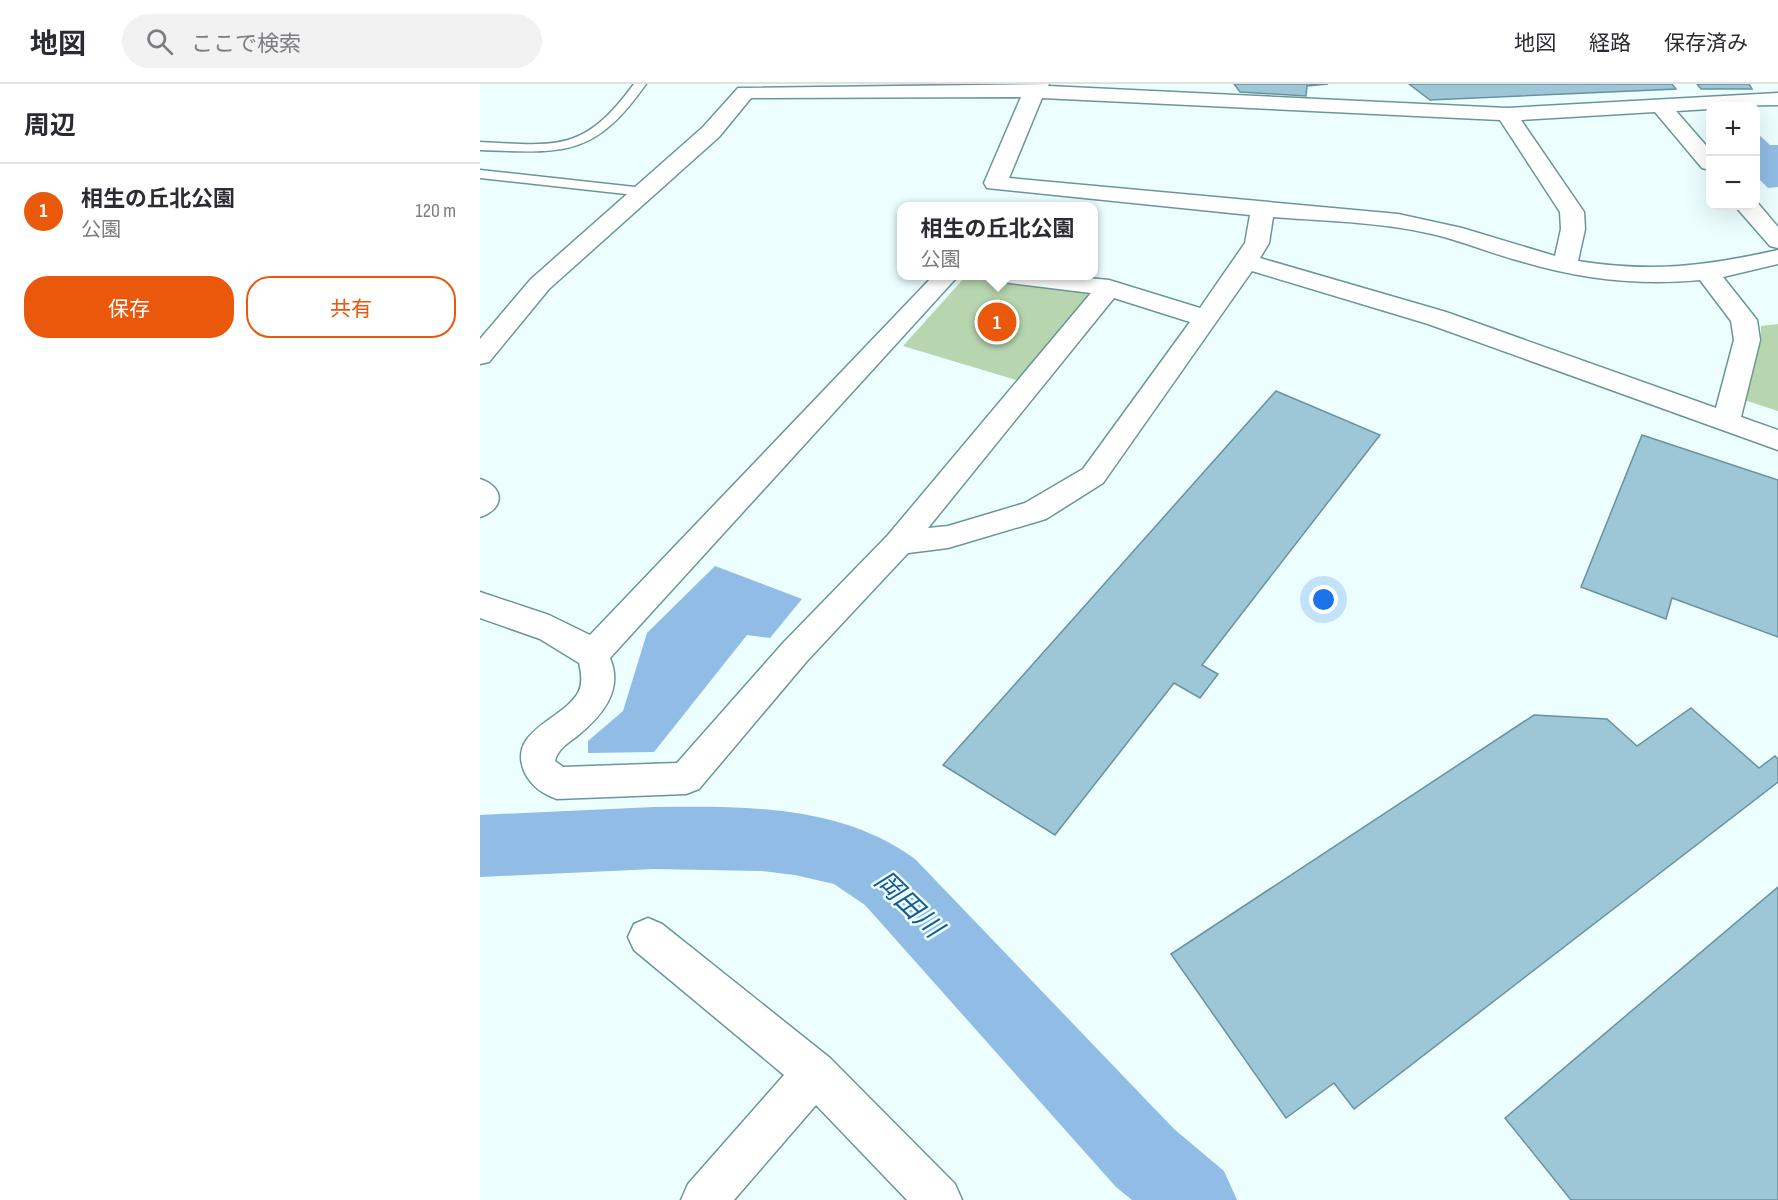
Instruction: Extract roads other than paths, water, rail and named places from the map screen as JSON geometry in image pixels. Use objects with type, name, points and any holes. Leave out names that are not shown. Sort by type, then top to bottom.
[{"type":"street","points":[[480,356],[540,284],[711,132],[745,92],[824,88],[1037,88],[1507,114],[1778,99]]},
{"type":"street","points":[[1037,88],[991,191],[1357,216],[1416,224],[1468,236],[1565,265],[1634,274],[1707,272],[1778,257]]},
{"type":"street","points":[[1660,105],[1706,158]]},
{"type":"street","points":[[1507,114],[1572,212],[1573,229],[1565,265]]},
{"type":"street","points":[[899,543],[948,537],[1035,511],[1093,476],[1246,262],[1257,243],[1263,209]]},
{"type":"street","points":[[1751,210],[1778,241]]},
{"type":"street","points":[[1246,262],[1437,318],[1778,440]]},
{"type":"street","points":[[1707,272],[1744,320],[1747,340],[1726,421]]},
{"type":"street","points":[[592,655],[942,280]]},
{"type":"street","points":[[1043,280],[1109,288],[1205,318]]},
{"type":"street","points":[[480,605],[565,635],[592,655],[598,672],[597,688],[588,705],[554,733],[539,752],[537,765],[545,776],[557,783],[686,778],[795,652],[899,543],[1109,288]]},
{"type":"street","points":[[480,490],[484,494],[484,501],[480,506]]},
{"type":"street","points":[[648,937],[815,1073],[939,1200]]},
{"type":"street","points":[[704,1200],[815,1073]]},
{"type":"lane","points":[[480,146],[560,146],[585,138],[601,129],[640,84]]},
{"type":"lane","points":[[480,174],[644,192]]},
{"type":"water","points":[[1760,136],[1770,145],[1778,145],[1778,187],[1768,188],[1760,180]]},
{"type":"water","points":[[715,566],[802,599],[770,638],[747,635],[654,752],[588,753],[588,741],[623,711],[647,633]]},
{"type":"waterway","name":"岡田川","points":[[480,846],[625,839],[729,838],[795,844],[827,850],[856,860],[890,882],[1145,1158],[1195,1200]]},
{"type":"place","name":"相生の丘北公園","points":[[997,322]]}]
